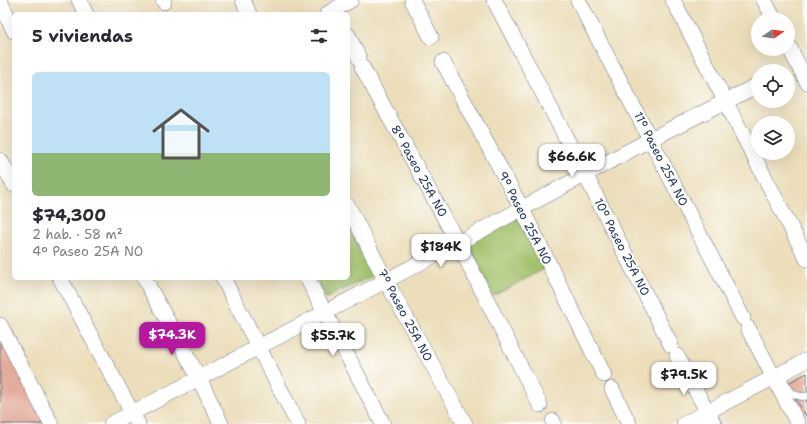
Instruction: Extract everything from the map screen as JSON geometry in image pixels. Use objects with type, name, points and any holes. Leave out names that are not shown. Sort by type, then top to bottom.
[{"type":"street","points":[[79,0],[85,12]]},
{"type":"street","points":[[243,0],[248,12]]},
{"type":"street","points":[[331,10],[351,0]]},
{"type":"street","points":[[412,0],[431,37]]},
{"type":"street","name":"10º Paseo 25A NO","points":[[494,0],[585,174],[674,350],[711,418]]},
{"type":"street","name":"11º Paseo 25A NO","points":[[578,0],[746,323],[777,376],[798,424]]},
{"type":"street","points":[[673,0],[807,259]]},
{"type":"street","points":[[764,0],[770,12]]},
{"type":"street","points":[[0,1],[12,27]]},
{"type":"street","name":"8º Paseo 25A NO","points":[[350,39],[458,244],[540,405]]},
{"type":"street","points":[[793,56],[807,82]]},
{"type":"street","name":"9º Paseo 25A NO","points":[[443,62],[522,209],[604,375]]},
{"type":"street","points":[[111,424],[135,419],[200,378],[458,244],[650,139],[751,89]]},
{"type":"street","points":[[0,160],[10,182]]},
{"type":"street","name":"7º Paseo 25A NO","points":[[350,210],[386,281],[465,424]]},
{"type":"street","points":[[61,280],[135,419]]},
{"type":"street","points":[[145,280],[200,378],[221,424]]},
{"type":"street","points":[[224,280],[298,424]]},
{"type":"street","points":[[308,280],[383,424]]},
{"type":"street","points":[[0,325],[51,424]]},
{"type":"street","points":[[684,424],[711,418],[777,376],[807,360]]},
{"type":"street","points":[[612,389],[629,424]]},
{"type":"lane","points":[[777,376],[795,396],[807,396]]},
{"type":"green space","points":[[517,217],[544,269],[493,296],[468,242]]},
{"type":"green space","points":[[350,229],[374,275],[326,298],[317,280],[350,280]]},
{"type":"building","points":[[0,335],[47,424],[0,424]]},
{"type":"building","points":[[807,373],[807,417],[786,384]]}]
